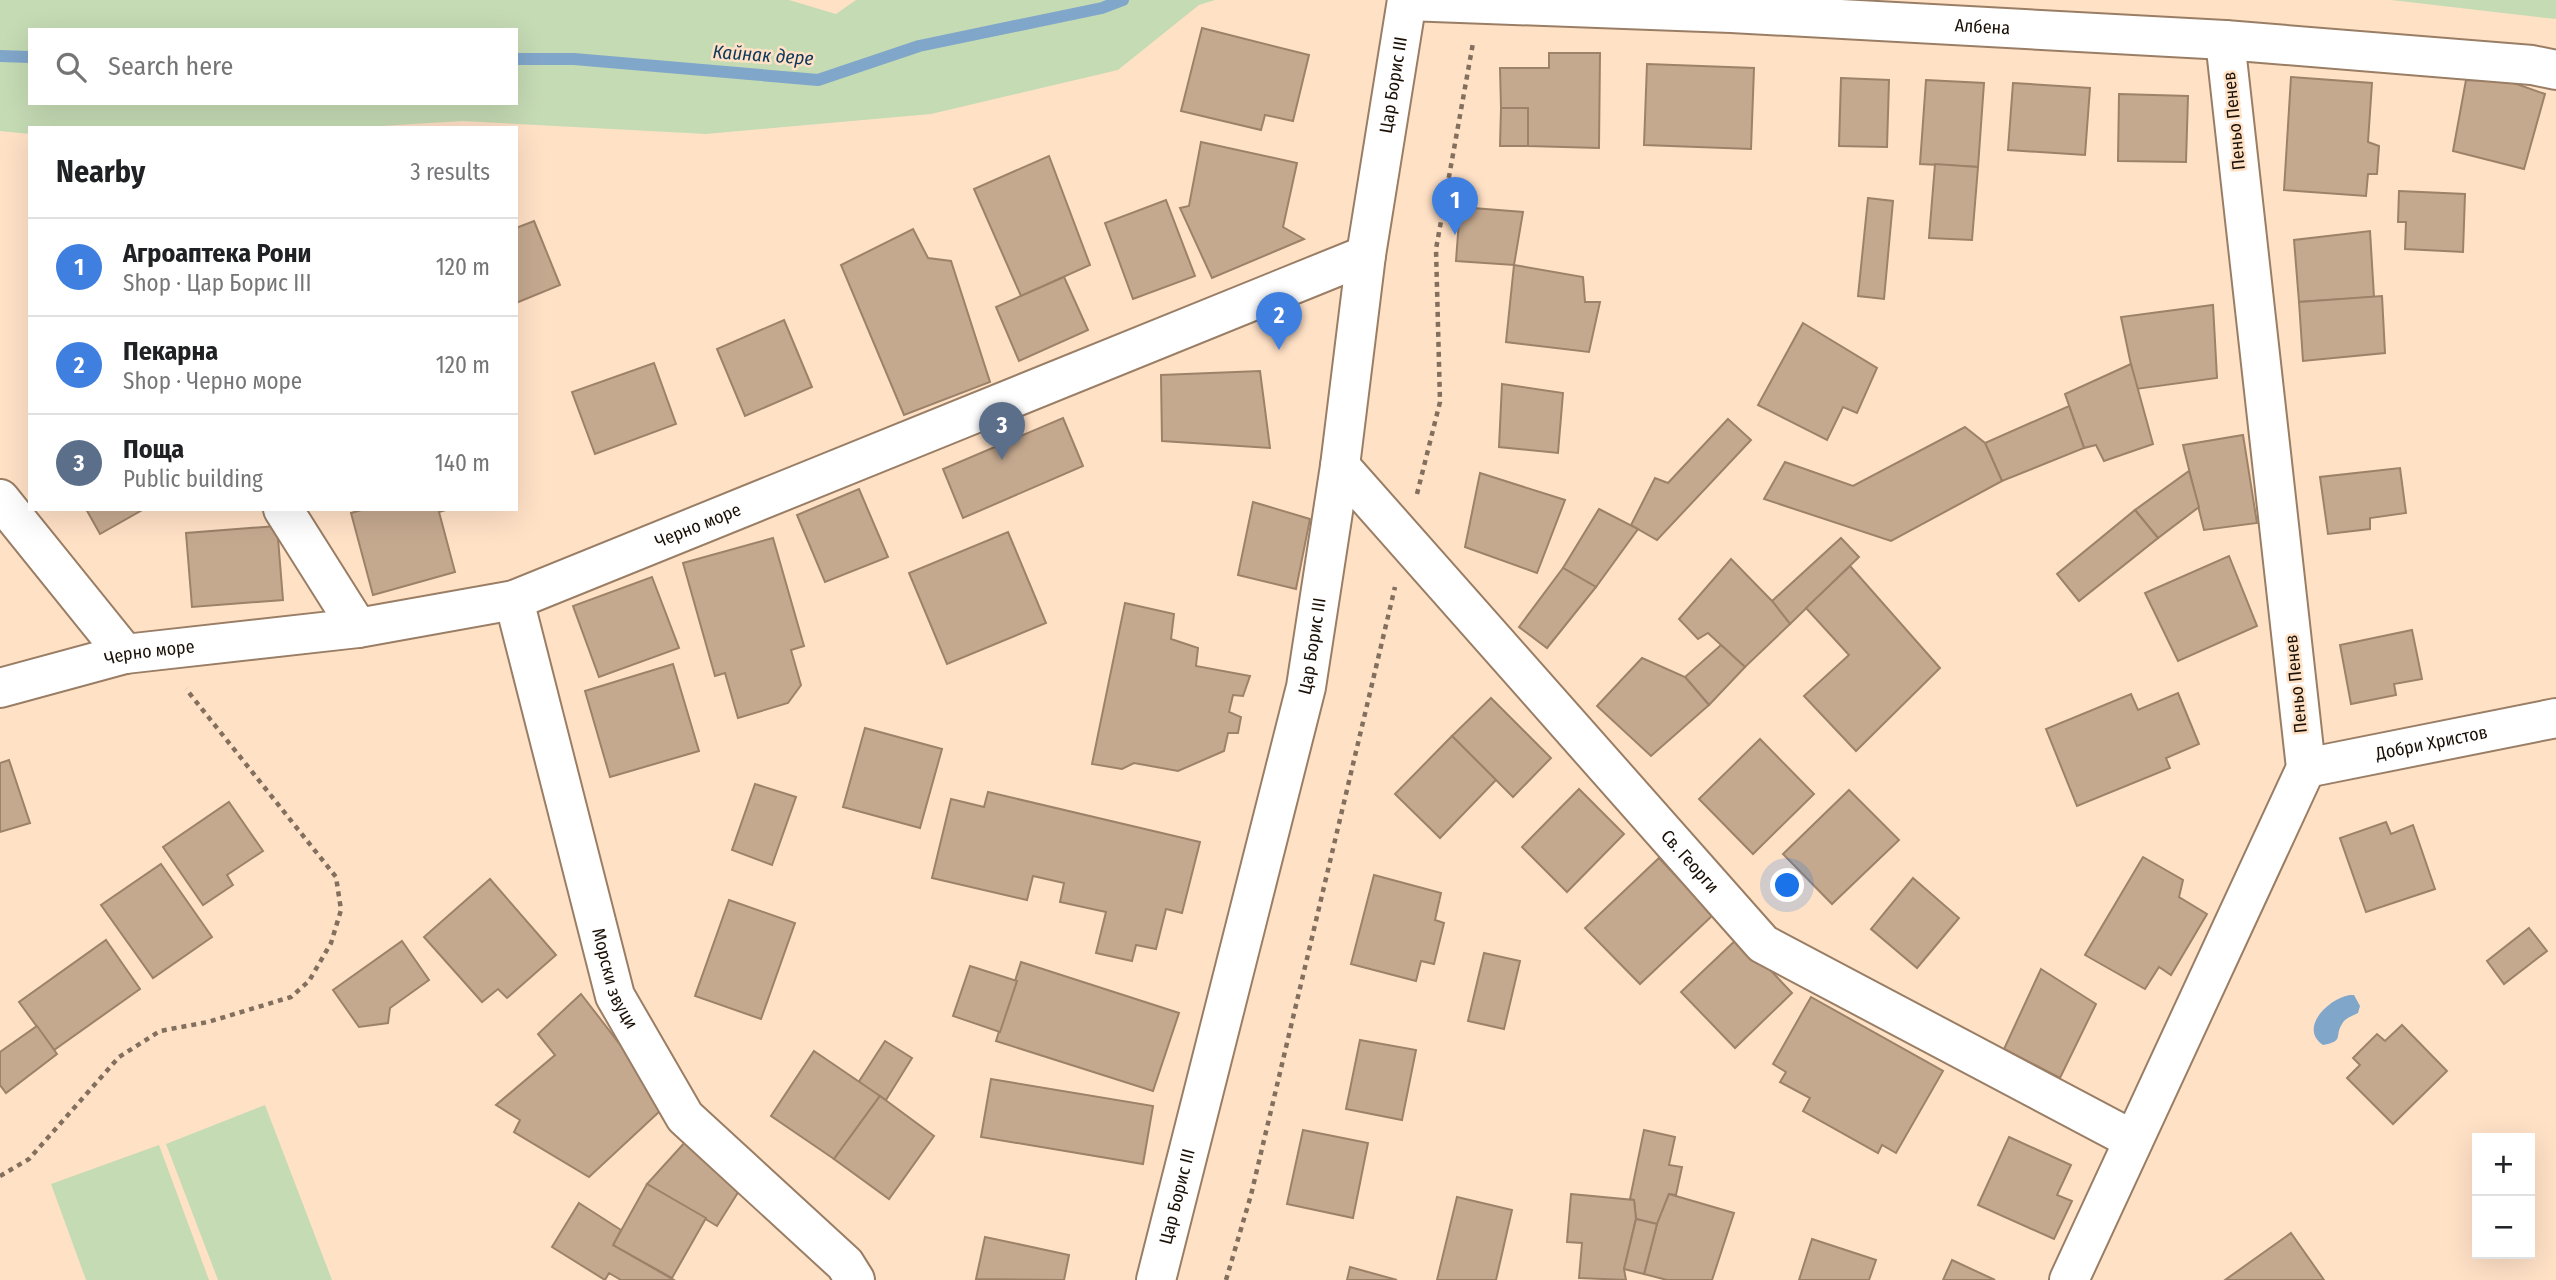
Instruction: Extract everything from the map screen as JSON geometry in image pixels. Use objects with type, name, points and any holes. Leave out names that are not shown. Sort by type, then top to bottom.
[{"type":"street","name":"Албена","points":[[1407,0],[1730,6],[2225,40],[2532,65],[2556,70]]},
{"type":"street","name":"Цар Борис III","points":[[1156,1280],[1306,687],[1340,466],[1366,255],[1407,0]]},
{"type":"street","name":"Пеньо Пенев","points":[[2225,40],[2306,768]]},
{"type":"street","name":"Черно море","points":[[0,688],[125,654],[358,628],[514,600],[1366,255]]},
{"type":"street","name":"Св. Георги","points":[[1340,466],[1763,944],[2133,1140]]},
{"type":"street","points":[[0,499],[125,654]]},
{"type":"street","points":[[285,511],[358,628]]},
{"type":"street","name":"Морски звуци","points":[[514,600],[615,996],[685,1117],[845,1264],[855,1280]]},
{"type":"street","name":"Добри Христов","points":[[2306,768],[2556,718]]},
{"type":"street","points":[[2069,1280],[2306,768]]},
{"type":"path","points":[[1226,1280],[1251,1195],[1440,402],[1436,249],[1481,3]]},
{"type":"path","points":[[0,1176],[29,1159],[119,1057],[160,1031],[208,1022],[291,997],[309,981],[331,943],[341,910],[336,877],[182,683],[171,649]]},
{"type":"green space","points":[[0,0],[789,0],[836,14],[856,0],[1215,0],[1199,5],[1118,70],[931,114],[706,134],[463,121],[381,126],[28,126],[28,134],[0,131]]},
{"type":"green space","points":[[2391,0],[2556,0],[2556,19]]},
{"type":"green space","points":[[265,1105],[332,1280],[218,1280],[166,1144]]},
{"type":"green space","points":[[159,1145],[209,1280],[86,1280],[51,1184]]},
{"type":"water","points":[[2354,995],[2360,1006],[2358,1013],[2343,1022],[2337,1040],[2323,1045],[2316,1038],[2314,1030],[2319,1015],[2333,1002]]},
{"type":"building","points":[[1202,28],[1309,55],[1293,121],[1265,115],[1261,130],[1181,111]]},
{"type":"building","points":[[1549,53],[1600,53],[1599,148],[1528,146],[1528,108],[1501,108],[1500,68],[1549,68]]},
{"type":"building","points":[[1647,64],[1754,68],[1751,149],[1644,145]]},
{"type":"building","points":[[2291,77],[2372,83],[2368,142],[2379,146],[2377,174],[2368,174],[2366,196],[2284,190]]},
{"type":"building","points":[[1841,78],[1889,80],[1887,147],[1839,146]]},
{"type":"building","points":[[1926,80],[1984,83],[1978,167],[1920,164]]},
{"type":"building","points":[[2466,80],[2508,81],[2545,94],[2524,169],[2453,151]]},
{"type":"building","points":[[2013,83],[2090,88],[2085,155],[2008,150]]},
{"type":"building","points":[[2119,94],[2188,96],[2186,162],[2118,161]]},
{"type":"building","points":[[1501,108],[1528,108],[1528,146],[1500,146]]},
{"type":"building","points":[[1201,142],[1297,163],[1283,227],[1304,239],[1212,278],[1180,208],[1189,206]]},
{"type":"building","points":[[1049,156],[1090,265],[1021,296],[974,189]]},
{"type":"building","points":[[1935,164],[1978,167],[1972,240],[1929,238]]},
{"type":"building","points":[[2399,191],[2465,194],[2463,252],[2405,249],[2406,222],[2398,222]]},
{"type":"building","points":[[1868,198],[1893,201],[1884,299],[1858,296]]},
{"type":"building","points":[[1166,200],[1195,276],[1133,299],[1105,223]]},
{"type":"building","points":[[1460,207],[1523,212],[1514,265],[1456,261]]},
{"type":"building","points":[[534,221],[560,285],[518,302],[518,227]]},
{"type":"building","points":[[913,229],[928,258],[951,261],[990,382],[904,415],[841,265]]},
{"type":"building","points":[[2370,231],[2374,297],[2299,302],[2294,240]]},
{"type":"building","points":[[1514,265],[1583,277],[1585,302],[1600,302],[1589,352],[1506,342]]},
{"type":"building","points":[[1064,277],[1088,330],[1019,361],[996,307]]},
{"type":"building","points":[[2382,296],[2385,353],[2303,361],[2299,302]]},
{"type":"building","points":[[2213,305],[2217,378],[2136,389],[2121,317]]},
{"type":"building","points":[[784,320],[812,387],[745,416],[717,349]]},
{"type":"building","points":[[1803,323],[1877,368],[1857,413],[1843,407],[1827,440],[1758,405]]},
{"type":"building","points":[[654,363],[676,424],[595,454],[572,392]]},
{"type":"building","points":[[2131,364],[2153,444],[2104,461],[2096,445],[2084,448],[2065,394]]},
{"type":"building","points":[[1260,371],[1270,448],[1162,441],[1161,375]]},
{"type":"building","points":[[1502,384],[1563,393],[1558,453],[1499,447]]},
{"type":"building","points":[[2069,406],[2084,448],[2002,481],[1985,443]]},
{"type":"building","points":[[1063,418],[1083,466],[963,518],[943,469]]},
{"type":"building","points":[[1728,419],[1751,440],[1657,540],[1631,525],[1655,478],[1668,483]]},
{"type":"building","points":[[1965,427],[1985,443],[2002,481],[1891,541],[1764,499],[1785,462],[1853,486]]},
{"type":"building","points":[[2243,435],[2257,523],[2204,530],[2183,445]]},
{"type":"building","points":[[2400,468],[2406,513],[2370,518],[2370,529],[2328,534],[2320,477]]},
{"type":"building","points":[[2189,471],[2199,507],[2158,538],[2135,510]]},
{"type":"building","points":[[1480,473],[1565,500],[1537,573],[1465,547]]},
{"type":"building","points":[[859,489],[888,557],[825,582],[797,515]]},
{"type":"building","points":[[1253,502],[1310,519],[1296,589],[1238,575]]},
{"type":"building","points":[[1599,509],[1638,529],[1596,587],[1563,568]]},
{"type":"building","points":[[2135,510],[2158,538],[2079,601],[2057,574]]},
{"type":"building","points":[[87,511],[140,511],[100,534]]},
{"type":"building","points":[[442,511],[439,512],[455,572],[373,595],[351,513]]},
{"type":"building","points":[[277,526],[283,600],[192,607],[186,533]]},
{"type":"building","points":[[1008,532],[1046,623],[947,664],[909,573]]},
{"type":"building","points":[[773,538],[804,646],[791,650],[801,685],[788,703],[738,718],[725,673],[715,676],[683,563]]},
{"type":"building","points":[[1841,538],[1859,557],[1790,624],[1772,601]]},
{"type":"building","points":[[2229,556],[2257,626],[2178,661],[2145,593]]},
{"type":"building","points":[[1731,559],[1772,601],[1790,624],[1745,667],[1708,633],[1698,639],[1679,619]]},
{"type":"building","points":[[1850,566],[1940,668],[1856,751],[1804,696],[1849,655],[1806,608]]},
{"type":"building","points":[[1563,568],[1596,587],[1547,648],[1519,627]]},
{"type":"building","points":[[652,577],[679,648],[599,677],[573,606]]},
{"type":"building","points":[[1125,603],[1174,614],[1171,639],[1198,648],[1196,666],[1250,676],[1243,696],[1233,695],[1229,712],[1241,717],[1238,733],[1228,733],[1224,751],[1178,771],[1134,763],[1122,769],[1092,764]]},
{"type":"building","points":[[2412,630],[2422,679],[2394,684],[2396,695],[2351,704],[2340,645]]},
{"type":"building","points":[[1721,645],[1745,667],[1709,705],[1685,677]]},
{"type":"building","points":[[1642,658],[1685,677],[1709,705],[1651,756],[1597,706]]},
{"type":"building","points":[[673,664],[699,751],[610,777],[585,691]]},
{"type":"building","points":[[2178,693],[2199,744],[2166,758],[2170,768],[2077,806],[2046,729],[2131,694],[2138,710]]},
{"type":"building","points":[[1491,698],[1551,758],[1513,797],[1452,736]]},
{"type":"building","points":[[865,728],[942,749],[920,828],[843,807]]},
{"type":"building","points":[[1452,736],[1496,780],[1440,838],[1395,794]]},
{"type":"building","points":[[1760,739],[1814,794],[1753,854],[1699,799]]},
{"type":"building","points":[[9,760],[30,823],[0,832],[0,763]]},
{"type":"building","points":[[755,784],[796,797],[772,865],[732,850]]},
{"type":"building","points":[[1579,789],[1624,834],[1567,892],[1522,847]]},
{"type":"building","points":[[1849,790],[1899,840],[1832,904],[1783,854]]},
{"type":"building","points":[[988,792],[1200,842],[1182,913],[1166,909],[1156,949],[1136,945],[1132,961],[1096,953],[1106,912],[1060,902],[1064,883],[1033,876],[1027,900],[932,878],[951,799],[984,807]]},
{"type":"building","points":[[229,802],[263,851],[227,875],[233,885],[203,905],[163,847]]},
{"type":"building","points":[[2386,822],[2391,834],[2413,825],[2435,889],[2366,912],[2340,838]]},
{"type":"building","points":[[2143,857],[2183,880],[2179,897],[2207,914],[2171,975],[2159,967],[2145,989],[2085,955]]},
{"type":"building","points":[[1659,858],[1713,915],[1640,984],[1585,928]]},
{"type":"building","points":[[161,864],[212,937],[153,978],[101,905]]},
{"type":"building","points":[[1374,875],[1441,893],[1435,920],[1444,923],[1434,964],[1421,961],[1416,981],[1351,964]]},
{"type":"building","points":[[1913,878],[1959,918],[1917,968],[1871,929]]},
{"type":"building","points":[[490,879],[556,955],[507,998],[498,989],[482,1002],[424,937]]},
{"type":"building","points":[[729,900],[795,923],[761,1019],[695,996]]},
{"type":"building","points":[[2529,928],[2547,951],[2504,984],[2487,961]]},
{"type":"building","points":[[1739,937],[1792,993],[1735,1048],[1681,992]]},
{"type":"building","points":[[106,940],[140,989],[54,1050],[19,1002]]},
{"type":"building","points":[[402,941],[429,980],[390,1008],[388,1023],[359,1027],[333,990]]},
{"type":"building","points":[[1484,953],[1520,961],[1504,1029],[1468,1021]]},
{"type":"building","points":[[1021,962],[1179,1013],[1153,1091],[996,1041]]},
{"type":"building","points":[[970,966],[1017,981],[1000,1032],[953,1016]]},
{"type":"building","points":[[2041,969],[2096,1004],[2060,1078],[2004,1049]]},
{"type":"building","points":[[581,994],[649,1082],[660,1111],[589,1177],[514,1132],[520,1120],[496,1105],[555,1055],[538,1034]]},
{"type":"building","points":[[1811,997],[1943,1071],[1896,1153],[1882,1145],[1878,1153],[1803,1111],[1810,1098],[1780,1082],[1786,1072],[1773,1064]]},
{"type":"building","points":[[2402,1025],[2447,1071],[2393,1124],[2347,1078],[2360,1065],[2353,1058],[2377,1034],[2385,1041]]},
{"type":"building","points":[[37,1026],[57,1054],[6,1093],[0,1085],[0,1052]]},
{"type":"building","points":[[1360,1040],[1416,1050],[1402,1120],[1346,1109]]},
{"type":"building","points":[[885,1041],[912,1058],[886,1100],[858,1083]]},
{"type":"building","points":[[814,1051],[880,1096],[834,1159],[771,1116]]},
{"type":"building","points":[[991,1079],[1153,1106],[1143,1164],[981,1137]]},
{"type":"building","points":[[880,1096],[934,1136],[889,1199],[834,1159]]},
{"type":"building","points":[[1303,1130],[1368,1143],[1353,1218],[1287,1204]]},
{"type":"building","points":[[1644,1130],[1675,1137],[1669,1165],[1682,1167],[1676,1195],[1669,1194],[1657,1224],[1636,1219],[1634,1200],[1630,1199]]},
{"type":"building","points":[[2009,1137],[2071,1165],[2057,1195],[2072,1201],[2054,1239],[1978,1205]]},
{"type":"building","points":[[687,1140],[739,1191],[717,1226],[647,1184]]},
{"type":"building","points":[[647,1184],[706,1218],[672,1278],[613,1245]]},
{"type":"building","points":[[1571,1194],[1634,1200],[1636,1219],[1624,1269],[1626,1280],[1579,1278],[1582,1243],[1567,1242]]},
{"type":"building","points":[[1669,1194],[1734,1213],[1712,1280],[1667,1280],[1644,1274],[1657,1224]]},
{"type":"building","points":[[1457,1197],[1512,1210],[1496,1280],[1437,1280]]},
{"type":"building","points":[[579,1203],[621,1230],[613,1245],[674,1280],[621,1280],[609,1273],[605,1280],[552,1247]]},
{"type":"building","points":[[1636,1219],[1657,1224],[1644,1274],[1624,1269]]},
{"type":"building","points":[[2291,1233],[2324,1280],[2225,1280]]},
{"type":"building","points":[[985,1237],[1069,1255],[1064,1280],[976,1279]]},
{"type":"building","points":[[1812,1239],[1876,1260],[1869,1280],[1799,1280]]},
{"type":"building","points":[[1952,1260],[1995,1280],[1943,1280]]},
{"type":"building","points":[[1350,1267],[1397,1280],[1347,1280]]},
{"type":"waterway","name":"Кайнак дере","points":[[518,59],[574,59],[818,80],[919,46],[1102,8],[1123,0]]},
{"type":"waterway","name":"Кайнак дере","points":[[0,56],[28,57]]},
{"type":"place","name":"Агроаптека Рони","points":[[1455,235]]},
{"type":"place","name":"Пекарна","points":[[1279,350]]},
{"type":"place","name":"Поща","points":[[1002,460]]}]
